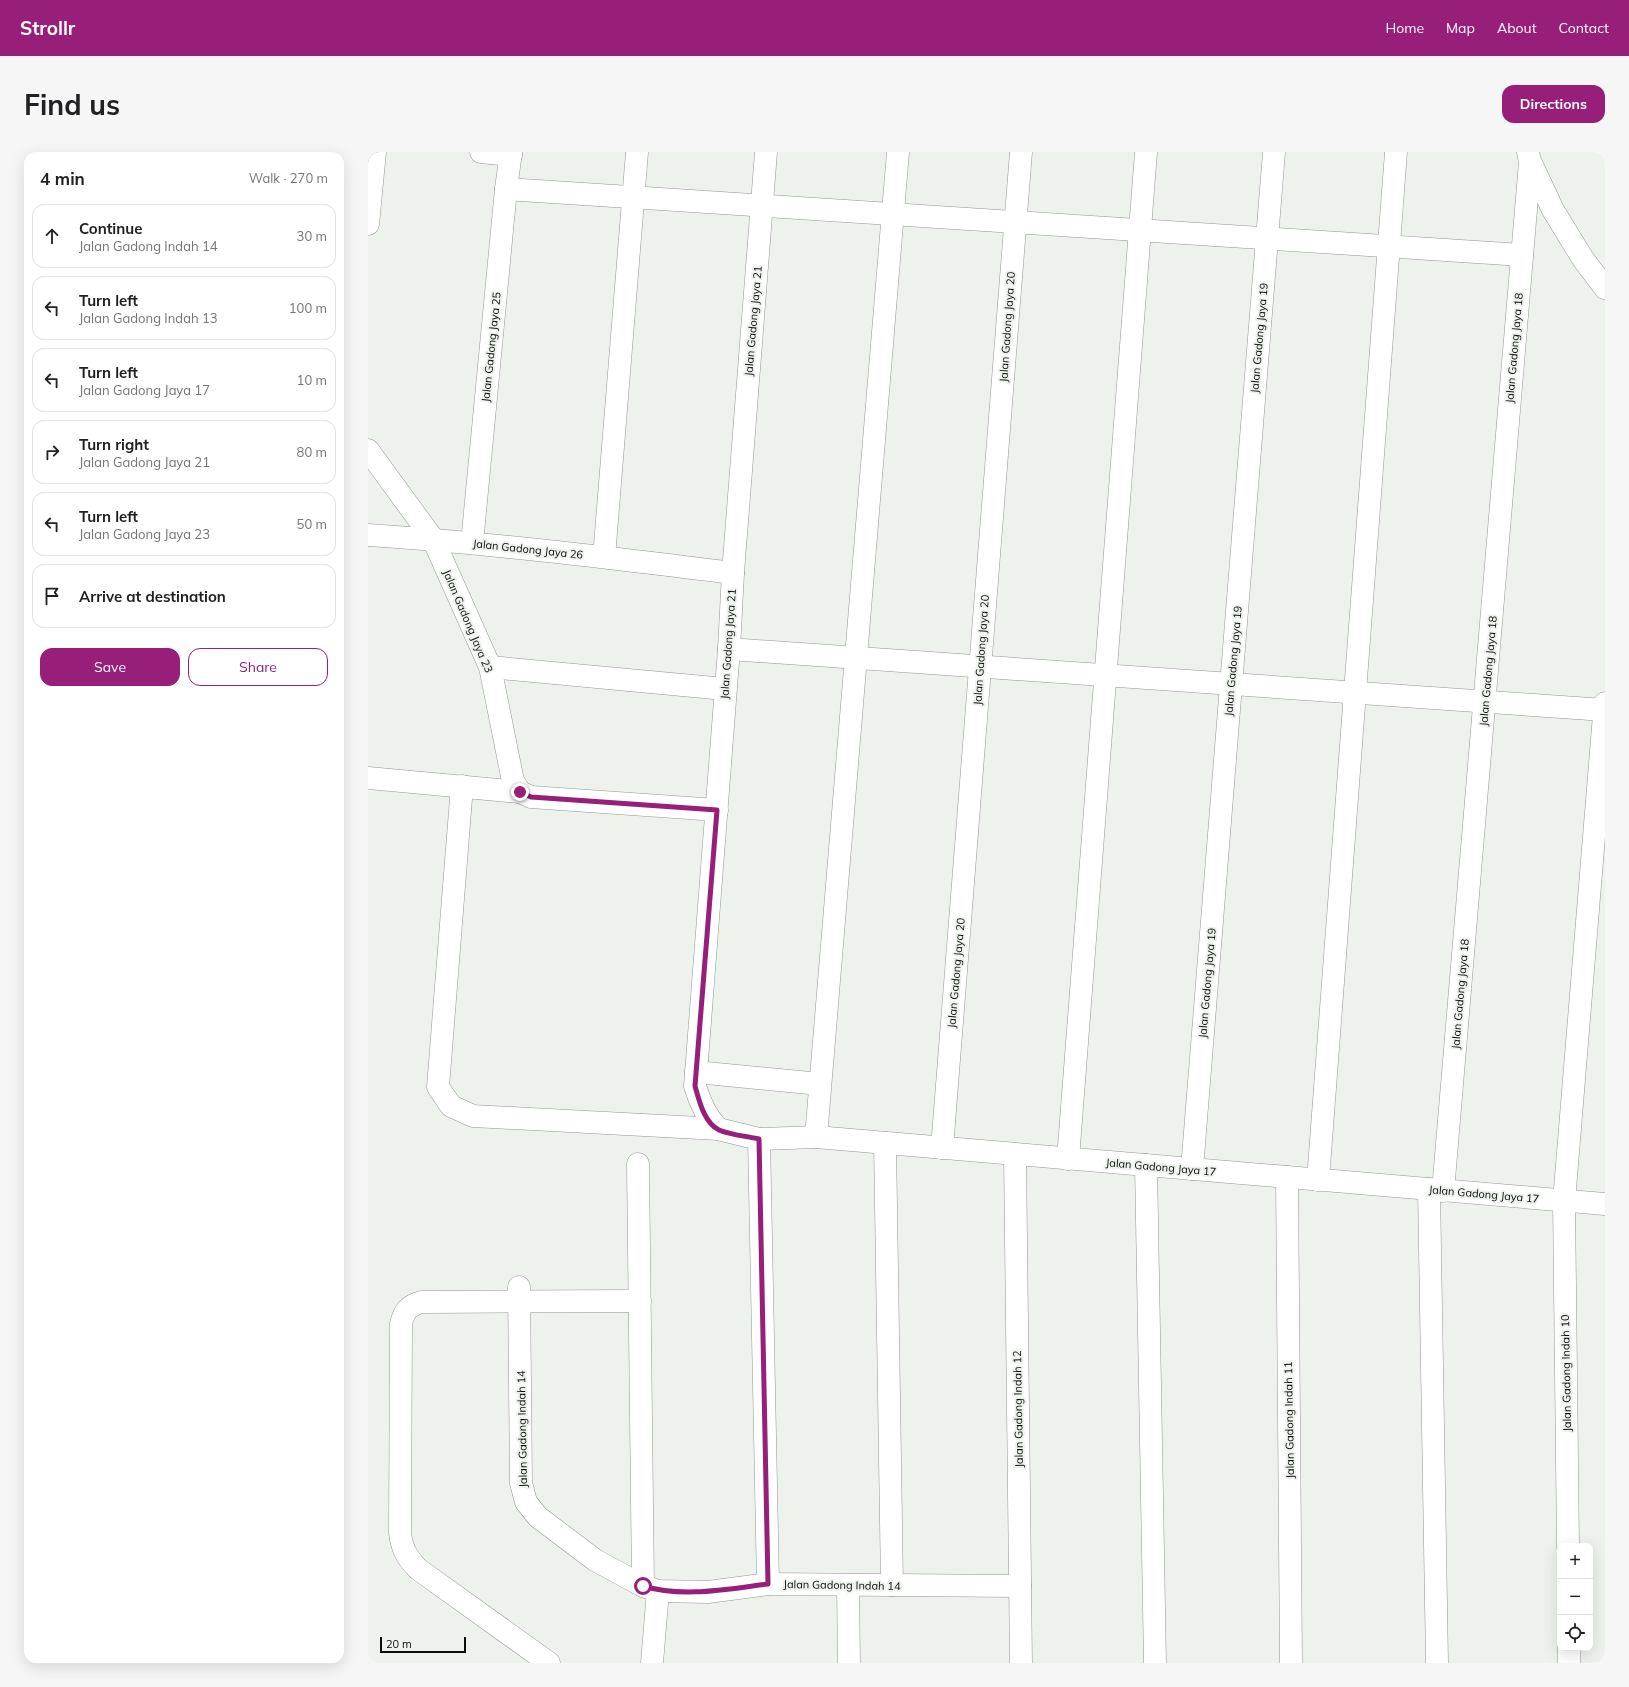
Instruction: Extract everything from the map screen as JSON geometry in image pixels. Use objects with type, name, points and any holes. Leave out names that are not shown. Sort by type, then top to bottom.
[{"type":"street","points":[[368,224],[375,152]]},
{"type":"street","points":[[481,152],[511,153]]},
{"type":"street","points":[[604,557],[637,152]]},
{"type":"street","name":"Jalan Gadong Jaya 21","points":[[718,1129],[708,1120],[700,1103],[695,1086],[766,152]]},
{"type":"street","points":[[816,1137],[898,152]]},
{"type":"street","name":"Jalan Gadong Jaya 20","points":[[942,1148],[1021,152]]},
{"type":"street","points":[[1068,1159],[1146,152]]},
{"type":"street","name":"Jalan Gadong Jaya 19","points":[[1192,1169],[1274,152]]},
{"type":"street","points":[[1318,1180],[1396,152]]},
{"type":"street","name":"Jalan Gadong Jaya 25","points":[[472,543],[506,189],[511,153]]},
{"type":"street","points":[[1529,157],[1553,210],[1583,259],[1605,288]]},
{"type":"street","name":"Jalan Gadong Jaya 18","points":[[1437,1663],[1436,1190],[1485,702],[1529,157]]},
{"type":"street","points":[[506,189],[1522,255]]},
{"type":"street","points":[[368,450],[433,539]]},
{"type":"street","name":"Jalan Gadong Jaya 26","points":[[368,535],[472,543],[733,573]]},
{"type":"street","name":"Jalan Gadong Jaya 23","points":[[433,539],[490,667],[513,781],[520,792]]},
{"type":"street","points":[[729,649],[1605,710]]},
{"type":"street","points":[[490,667],[725,689]]},
{"type":"street","name":"Jalan Gadong Indah 10","points":[[1568,1543],[1564,1201],[1605,703]]},
{"type":"street","points":[[368,778],[520,792],[531,797],[717,810]]},
{"type":"street","name":"Jalan Gadong Jaya 17","points":[[462,786],[438,1087],[451,1106],[473,1116],[718,1129],[759,1139],[816,1137],[1605,1204]]},
{"type":"street","points":[[696,1072],[820,1084]]},
{"type":"street","points":[[759,1139],[768,1584]]},
{"type":"street","points":[[885,1143],[892,1585]]},
{"type":"street","name":"Jalan Gadong Indah 12","points":[[1015,1154],[1021,1663]]},
{"type":"street","points":[[638,1164],[640,1301],[652,1663]]},
{"type":"street","points":[[1146,1166],[1155,1663]]},
{"type":"street","name":"Jalan Gadong Indah 11","points":[[1287,1177],[1291,1663]]},
{"type":"street","points":[[549,1663],[418,1569],[410,1562],[404,1553],[400,1533],[401,1324],[403,1316],[407,1308],[422,1302],[519,1294],[640,1301]]},
{"type":"street","name":"Jalan Gadong Indah 14","points":[[519,1294],[521,1483],[526,1502],[538,1517],[595,1560],[650,1588],[708,1592],[768,1584],[1020,1586]]},
{"type":"street","points":[[848,1585],[849,1663]]},
{"type":"street","points":[[1569,1651],[1569,1663]]},
{"type":"route","points":[[520,792],[531,797],[717,810],[695,1086],[700,1103],[708,1120],[718,1129],[759,1139],[768,1584],[708,1592],[658,1590],[643,1586]]}]
